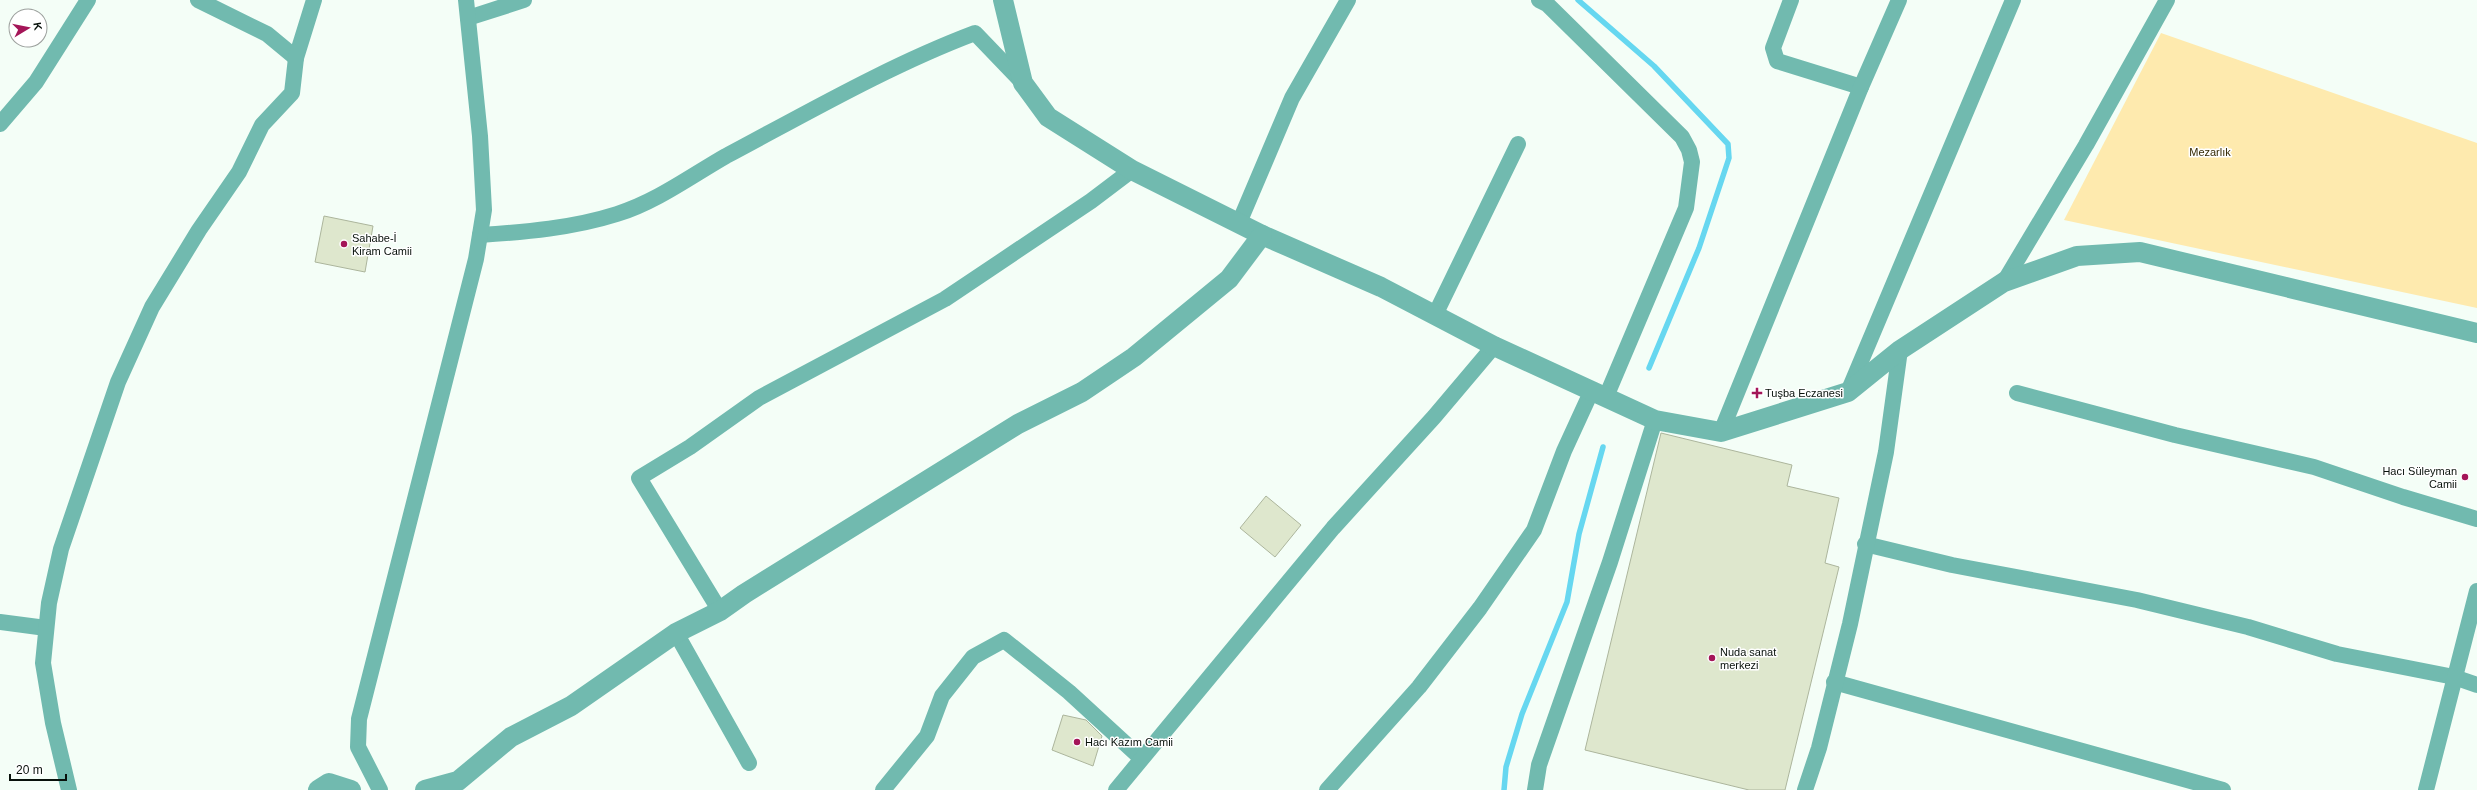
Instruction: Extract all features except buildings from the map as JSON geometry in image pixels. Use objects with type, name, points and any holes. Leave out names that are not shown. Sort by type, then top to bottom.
[{"type":"street","points":[[0,122],[36,82],[88,0]]},
{"type":"street","points":[[198,0],[268,34],[296,58]]},
{"type":"street","points":[[69,790],[53,723],[43,663],[49,603],[61,549],[118,382],[152,307],[199,230],[238,172],[262,124],[292,94],[296,58],[314,0]]},
{"type":"street","points":[[380,790],[358,747],[359,719],[476,259],[484,210],[480,136],[466,0]]},
{"type":"street","points":[[468,18],[524,0]]},
{"type":"street","points":[[1003,0],[1023,83]]},
{"type":"street","points":[[1239,223],[1292,98],[1348,0]]},
{"type":"street","points":[[1327,790],[1419,687],[1480,608],[1534,530],[1564,451],[1599,394],[1686,208],[1692,162],[1689,150],[1682,137],[1547,4],[1539,0]]},
{"type":"street","points":[[1791,0],[1773,48],[1777,61],[1861,87]]},
{"type":"street","points":[[1721,432],[1861,87],[1899,0]]},
{"type":"street","points":[[1848,392],[2013,0]]},
{"type":"street","points":[[2004,282],[2086,145],[2167,0]]},
{"type":"street","points":[[480,235],[534,231],[618,214],[646,202],[726,157],[926,52],[975,33],[1023,83],[1048,117],[1132,170],[1262,235],[1382,287],[1494,346],[1656,420],[1721,432],[1848,392],[1900,350],[2004,282],[2077,256],[2140,252],[2477,333]]},
{"type":"street","points":[[1435,315],[1518,144]]},
{"type":"street","points":[[720,611],[639,478],[690,446],[759,398],[945,299],[1091,202],[1132,170]]},
{"type":"street","points":[[425,790],[459,786],[511,737],[571,706],[676,633],[720,611],[744,594],[841,536],[925,481],[1018,424],[1082,392],[1134,357],[1229,279],[1262,235]]},
{"type":"street","points":[[1116,790],[1333,528],[1434,417],[1494,346]]},
{"type":"street","points":[[1805,790],[1819,748],[1834,682],[1850,624],[1865,544],[1886,452],[1900,350]]},
{"type":"street","points":[[2018,394],[2175,435],[2314,467],[2403,497],[2477,519]]},
{"type":"street","points":[[1535,790],[1540,765],[1610,562],[1656,420]]},
{"type":"street","points":[[1865,544],[1952,565],[2137,600],[2248,627],[2337,654],[2454,677],[2477,685]]},
{"type":"street","points":[[2426,790],[2477,591]]},
{"type":"street","points":[[0,622],[46,628]]},
{"type":"street","points":[[676,633],[749,763]]},
{"type":"street","points":[[883,790],[927,736],[942,696],[973,657],[1004,640],[1068,692],[1142,758]]},
{"type":"street","points":[[1834,682],[2223,790]]},
{"type":"street","points":[[325,788],[351,790]]},
{"type":"green space","name":"Mezarlık","points":[[2161,33],[2477,143],[2477,308],[2064,220]]},
{"type":"waterway","points":[[1578,0],[1654,66],[1728,144],[1729,158],[1699,248],[1649,368]]},
{"type":"waterway","points":[[1504,790],[1506,767],[1522,714],[1567,602],[1579,534],[1603,447]]},
{"type":"place","name":"Sahabe-İ Kiram Camii","points":[[344,244]]},
{"type":"place","name":"Tuşba Eczanesi","points":[[1757,393]]},
{"type":"place","name":"Hacı Süleyman Camii","points":[[2465,477]]},
{"type":"place","name":"Nuda sanat merkezi","points":[[1712,658]]},
{"type":"place","name":"Hacı Kazım Camii","points":[[1077,742]]}]
